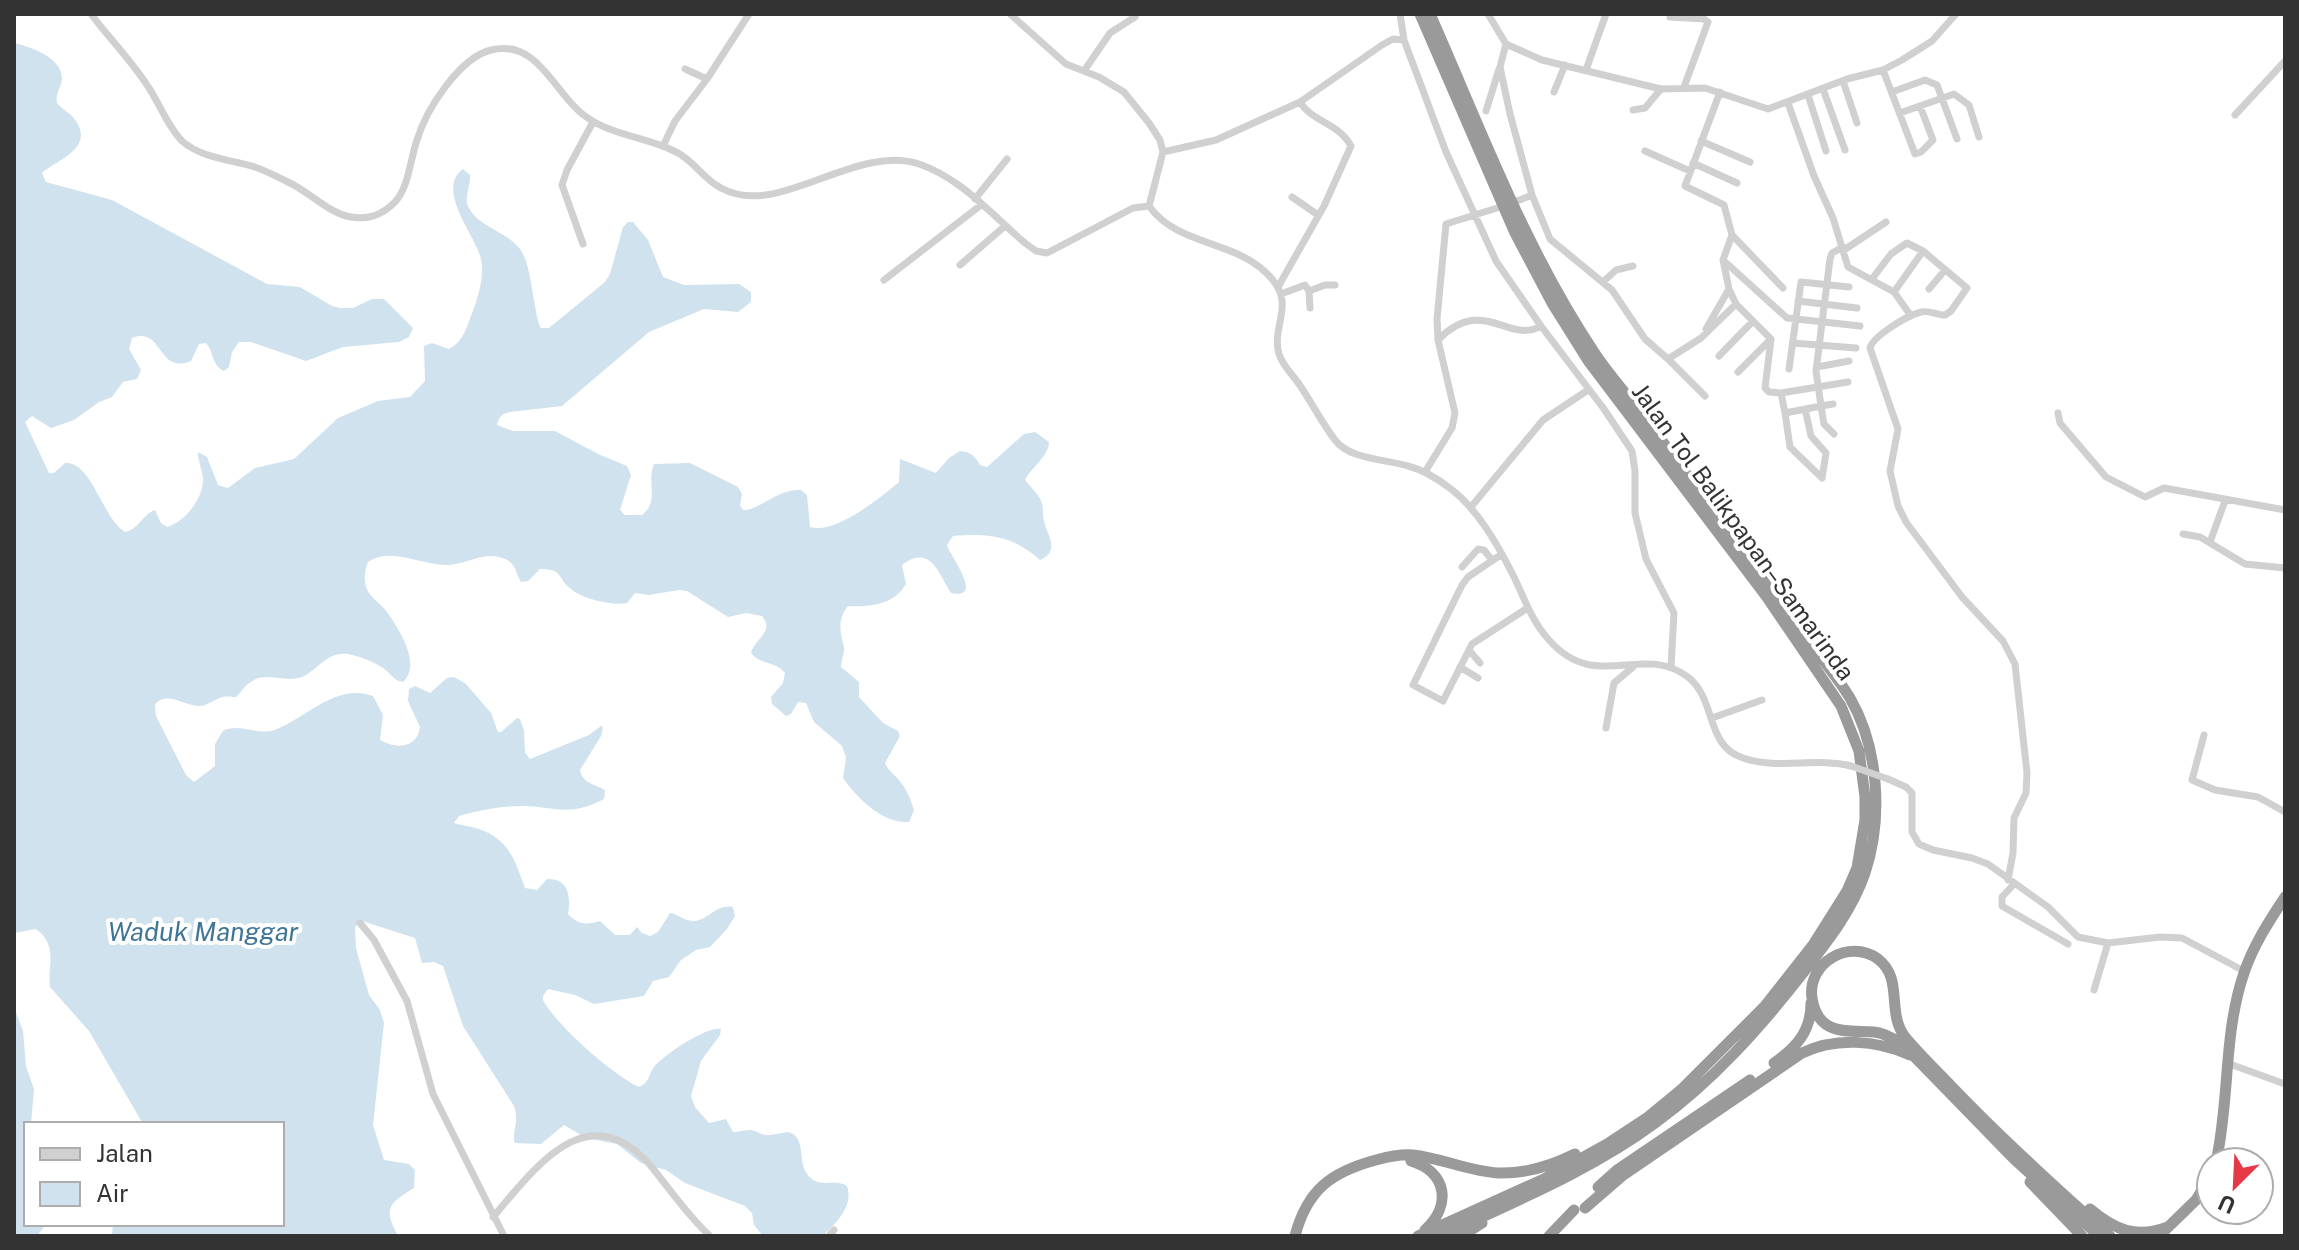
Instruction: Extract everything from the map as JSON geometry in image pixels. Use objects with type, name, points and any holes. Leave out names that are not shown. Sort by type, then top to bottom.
[{"type":"highway","name":"Jalan Tol Balikpapan–Samarinda","points":[[1418,1236],[1544,1179],[1607,1144],[1648,1117],[1682,1089],[1765,1006],[1813,945],[1847,891],[1862,847],[1865,820],[1859,751],[1829,686],[1766,596],[1589,362],[1552,303],[1515,233],[1420,14]]},
{"type":"highway","name":"Jalan Tol Balikpapan–Samarinda","points":[[1430,14],[1523,229],[1560,299],[1597,356],[1850,698],[1869,752],[1876,799],[1872,847],[1855,897],[1820,951],[1771,1014],[1688,1097],[1654,1124],[1612,1152],[1441,1236]]},
{"type":"highway","points":[[2218,1146],[2227,1063],[2244,971],[2285,897]]},
{"type":"highway","points":[[1549,1236],[1617,1170],[1793,1048],[1809,1023],[1812,990],[1819,969],[1837,954],[1859,951],[1880,961],[1892,979],[1895,1016],[1903,1035],[2015,1150],[2110,1236]]},
{"type":"highway","points":[[1812,990],[1817,1012],[1833,1028],[1847,1033],[1884,1034],[1902,1044],[2023,1167],[2099,1236]]},
{"type":"highway","points":[[1556,1236],[1579,1209],[1622,1176],[1788,1062],[1815,1047],[1831,1043],[1863,1043],[1915,1057]]},
{"type":"highway","points":[[1298,1236],[1306,1205],[1316,1191],[1354,1166],[1412,1155],[1482,1171],[1508,1173],[1534,1169],[1586,1150],[1648,1117]]},
{"type":"highway","points":[[2015,1150],[2031,1159],[2096,1214],[2120,1230],[2146,1233],[2168,1231],[2195,1201]]},
{"type":"highway","points":[[1298,1236],[1311,1208],[1342,1177],[1372,1165],[1413,1161],[1433,1172],[1442,1189],[1436,1217],[1418,1236]]},
{"type":"highway","points":[[2023,1167],[2034,1186],[2082,1236]]},
{"type":"highway","points":[[1462,1236],[1517,1201]]},
{"type":"street","points":[[91,14],[135,67],[185,143],[203,152],[262,170],[290,183],[332,210],[351,217],[377,216],[399,197],[417,138],[437,99],[462,69],[491,50],[518,53],[537,63],[578,111],[593,122],[680,154],[721,189],[737,194],[751,197],[772,195],[858,166],[900,161],[921,165],[955,182],[1036,251],[1047,253],[1133,208],[1149,206]]},
{"type":"street","points":[[663,146],[675,121],[707,79],[749,14]]},
{"type":"street","points":[[1010,14],[1063,62],[1110,82],[1127,95],[1156,132],[1163,152],[1149,206]]},
{"type":"street","points":[[1400,14],[1404,40],[1446,152],[1496,261],[1632,451],[1635,513],[1646,559],[1674,613],[1671,667]]},
{"type":"street","points":[[1488,14],[1506,44],[1542,60],[1661,89],[1705,88],[1765,109],[1883,70],[1932,41],[1956,14]]},
{"type":"street","points":[[1586,70],[1606,14]]},
{"type":"street","points":[[1084,71],[1110,33],[1135,17]]},
{"type":"street","points":[[1670,17],[1704,19],[1708,22],[1684,87]]},
{"type":"street","points":[[1163,152],[1216,140],[1300,102],[1382,45],[1393,39],[1404,40]]},
{"type":"street","points":[[1486,111],[1506,44]]},
{"type":"street","points":[[2235,115],[2285,61]]},
{"type":"street","points":[[1554,92],[1565,65]]},
{"type":"street","points":[[1500,67],[1532,195],[1553,242],[1612,290],[1645,339],[1705,396]]},
{"type":"street","points":[[685,69],[707,79]]},
{"type":"street","points":[[1883,70],[1912,150],[1918,154],[1933,140],[1920,106]]},
{"type":"street","points":[[1843,81],[1857,123]]},
{"type":"street","points":[[1892,92],[1930,81],[1937,85],[1957,139]]},
{"type":"street","points":[[1633,110],[1645,108],[1661,89]]},
{"type":"street","points":[[1823,89],[1845,150]]},
{"type":"street","points":[[1720,92],[1686,187],[1723,203],[1732,235],[1783,288]]},
{"type":"street","points":[[1900,113],[1954,94],[1967,102],[1979,137]]},
{"type":"street","points":[[1808,95],[1826,151]]},
{"type":"street","points":[[1280,291],[1351,146],[1331,125],[1307,113],[1300,102]]},
{"type":"street","points":[[1788,103],[1846,263],[1851,270],[1894,292],[1911,316]]},
{"type":"street","points":[[583,244],[562,185],[593,122]]},
{"type":"street","points":[[1701,141],[1750,162]]},
{"type":"street","points":[[1645,151],[1737,183]]},
{"type":"street","points":[[884,280],[978,202],[1007,159]]},
{"type":"street","points":[[1517,201],[1532,195]]},
{"type":"street","points":[[1292,197],[1318,215]]},
{"type":"street","points":[[1149,206],[1160,220],[1181,234],[1235,251],[1266,273],[1280,291],[1283,312],[1279,355],[1336,441],[1351,452],[1425,472],[1449,487],[1471,507],[1502,554],[1526,609],[1554,645],[1576,661],[1599,668],[1653,662],[1671,667],[1696,685],[1712,718],[1719,743],[1744,759],[1784,763],[1835,762],[1903,785],[1912,793],[1912,832],[1919,844],[1988,864],[2048,907],[2074,935],[2090,942],[2108,943],[2160,937],[2182,938],[2244,971]]},
{"type":"street","points":[[1425,472],[1452,428],[1455,413],[1438,340],[1437,319],[1446,224],[1497,208]]},
{"type":"street","points":[[1834,434],[1824,424],[1817,367],[1831,254],[1886,222]]},
{"type":"street","points":[[960,265],[1005,226]]},
{"type":"street","points":[[1732,235],[1723,260],[1729,289],[1736,304],[1771,339]]},
{"type":"street","points":[[1872,279],[1891,254],[1907,243],[1923,251],[1966,285],[1964,294],[1944,316],[1926,311],[1911,316],[1874,338],[1870,348],[1898,429],[1890,471],[1898,506],[1906,522],[1962,597],[2003,641],[2015,664],[2027,773],[2026,793],[2014,818],[2011,882],[2002,897],[2002,906],[2068,944]]},
{"type":"street","points":[[1894,292],[1923,251]]},
{"type":"street","points":[[1723,260],[1784,317],[1796,321],[1860,326]]},
{"type":"street","points":[[1603,282],[1616,270],[1633,266]]},
{"type":"street","points":[[1929,289],[1945,270]]},
{"type":"street","points":[[1789,369],[1801,282],[1849,287]]},
{"type":"street","points":[[1280,291],[1303,285],[1309,291],[1310,308]]},
{"type":"street","points":[[1309,291],[1335,285]]},
{"type":"street","points":[[1701,338],[1729,289]]},
{"type":"street","points":[[1798,301],[1857,308]]},
{"type":"street","points":[[1668,359],[1701,338],[1736,304]]},
{"type":"street","points":[[1438,340],[1460,323],[1472,320],[1504,324],[1521,331],[1541,326]]},
{"type":"street","points":[[1719,356],[1753,321]]},
{"type":"street","points":[[1738,372],[1771,339]]},
{"type":"street","points":[[1771,339],[1765,388],[1769,392],[1781,393],[1848,382]]},
{"type":"street","points":[[1793,343],[1856,348]]},
{"type":"street","points":[[1817,367],[1849,361]]},
{"type":"street","points":[[1471,507],[1543,420],[1588,390]]},
{"type":"street","points":[[1781,393],[1790,447],[1822,478],[1826,453],[1811,436],[1805,409]]},
{"type":"street","points":[[1785,413],[1833,404]]},
{"type":"street","points":[[2058,413],[2060,423],[2106,477],[2145,497],[2164,488],[2285,510]]},
{"type":"street","points":[[2210,542],[2225,501]]},
{"type":"street","points":[[2183,534],[2200,537],[2245,564],[2285,568]]},
{"type":"street","points":[[1462,567],[1478,549],[1484,550],[1492,560]]},
{"type":"street","points":[[1502,554],[1464,581],[1412,684],[1442,702],[1474,642],[1526,609]]},
{"type":"street","points":[[1469,650],[1480,663]]},
{"type":"street","points":[[1606,728],[1614,683],[1635,665]]},
{"type":"street","points":[[1460,667],[1478,678]]},
{"type":"street","points":[[1712,718],[1762,700]]},
{"type":"street","points":[[2204,735],[2192,780],[2203,782],[2215,790],[2258,797],[2285,812]]},
{"type":"street","points":[[360,923],[374,940],[407,1001],[433,1094],[504,1236]]},
{"type":"street","points":[[2094,990],[2108,943]]},
{"type":"street","points":[[2227,1063],[2285,1084]]},
{"type":"street","points":[[493,1217],[555,1151],[572,1139],[596,1135],[614,1139],[635,1152],[710,1236]]},
{"type":"water","name":"Waduk Manggar","points":[[14,43],[37,50],[57,65],[62,79],[57,103],[74,118],[80,131],[81,139],[72,152],[42,173],[46,182],[112,200],[267,284],[300,287],[340,308],[353,308],[372,299],[384,299],[413,328],[409,337],[399,342],[343,347],[306,361],[251,342],[239,342],[232,352],[229,367],[224,371],[217,366],[206,343],[199,344],[191,361],[180,364],[166,357],[150,338],[132,338],[129,349],[141,370],[137,379],[123,382],[112,397],[99,402],[74,420],[51,428],[32,416],[25,422],[49,473],[54,473],[65,463],[83,471],[110,515],[125,532],[155,510],[161,523],[167,527],[187,515],[197,501],[202,486],[198,452],[207,457],[218,485],[228,488],[255,468],[294,459],[338,418],[378,401],[410,397],[425,381],[424,346],[432,343],[449,349],[460,340],[473,312],[481,282],[481,259],[459,212],[453,188],[455,178],[463,169],[470,175],[467,203],[473,214],[512,241],[524,256],[541,328],[549,328],[605,282],[623,227],[628,222],[633,222],[648,240],[663,277],[684,285],[739,284],[751,292],[751,302],[738,312],[704,309],[649,332],[562,406],[510,412],[499,419],[497,425],[513,431],[555,431],[627,466],[631,475],[620,510],[625,515],[642,515],[647,510],[652,497],[654,464],[690,463],[738,487],[742,494],[740,505],[743,510],[784,493],[801,490],[807,495],[810,527],[832,526],[857,514],[899,482],[900,459],[936,473],[960,451],[970,453],[980,465],[987,467],[1024,434],[1035,432],[1049,442],[1046,453],[1025,480],[1042,503],[1051,542],[1050,552],[1046,556],[1040,560],[1020,546],[1000,538],[953,536],[947,545],[966,584],[961,593],[951,593],[938,570],[927,559],[912,559],[902,565],[906,584],[895,596],[873,605],[848,606],[842,616],[844,649],[841,667],[859,682],[859,697],[900,736],[885,763],[909,797],[914,810],[909,822],[899,822],[880,814],[856,794],[843,778],[846,757],[842,746],[814,722],[806,703],[798,702],[791,714],[786,716],[772,704],[771,697],[783,683],[785,673],[751,653],[765,631],[762,616],[746,613],[728,617],[687,591],[679,590],[649,595],[635,593],[627,603],[598,601],[576,593],[553,571],[540,569],[528,581],[521,582],[511,563],[501,557],[478,558],[448,565],[397,556],[368,562],[365,578],[367,589],[387,612],[407,647],[410,666],[403,682],[371,661],[341,654],[298,678],[266,677],[254,680],[236,697],[223,697],[202,706],[170,699],[155,704],[156,716],[186,775],[194,782],[215,766],[215,744],[223,731],[236,728],[277,729],[335,697],[347,694],[373,696],[383,715],[380,740],[399,746],[410,743],[415,740],[420,727],[408,701],[409,689],[415,686],[430,693],[447,678],[454,677],[466,684],[491,713],[498,732],[520,719],[525,753],[530,759],[603,727],[601,736],[580,770],[587,781],[605,790],[604,799],[582,808],[564,810],[523,806],[490,809],[459,816],[454,823],[479,829],[505,845],[525,888],[537,890],[547,879],[560,882],[567,890],[568,914],[572,918],[583,923],[600,921],[615,935],[630,935],[637,927],[650,936],[658,932],[670,913],[695,921],[722,908],[733,907],[735,916],[710,947],[696,950],[681,960],[669,977],[653,981],[644,996],[594,1004],[575,995],[548,989],[543,1000],[586,1049],[639,1087],[647,1081],[659,1062],[676,1049],[696,1036],[721,1029],[701,1061],[691,1096],[695,1107],[709,1123],[726,1119],[733,1132],[751,1130],[767,1135],[791,1133],[797,1138],[804,1169],[812,1179],[847,1186],[846,1207],[823,1236],[763,1236],[754,1225],[752,1213],[745,1206],[685,1183],[666,1170],[641,1163],[617,1144],[586,1138],[564,1125],[541,1144],[515,1143],[514,1106],[463,1026],[443,966],[434,962],[422,963],[415,938],[362,921],[355,927],[356,948],[369,995],[380,1010],[384,1023],[373,1125],[384,1160],[409,1164],[415,1170],[414,1188],[391,1207],[390,1218],[398,1236],[112,1236],[113,1226],[284,1226],[284,1122],[142,1122],[89,1031],[50,987],[50,949],[43,936],[36,929],[14,933]]},
{"type":"water","points":[[14,1007],[23,1031],[26,1066],[34,1089],[31,1122],[24,1122],[24,1226],[44,1226],[37,1236],[14,1236]]}]
